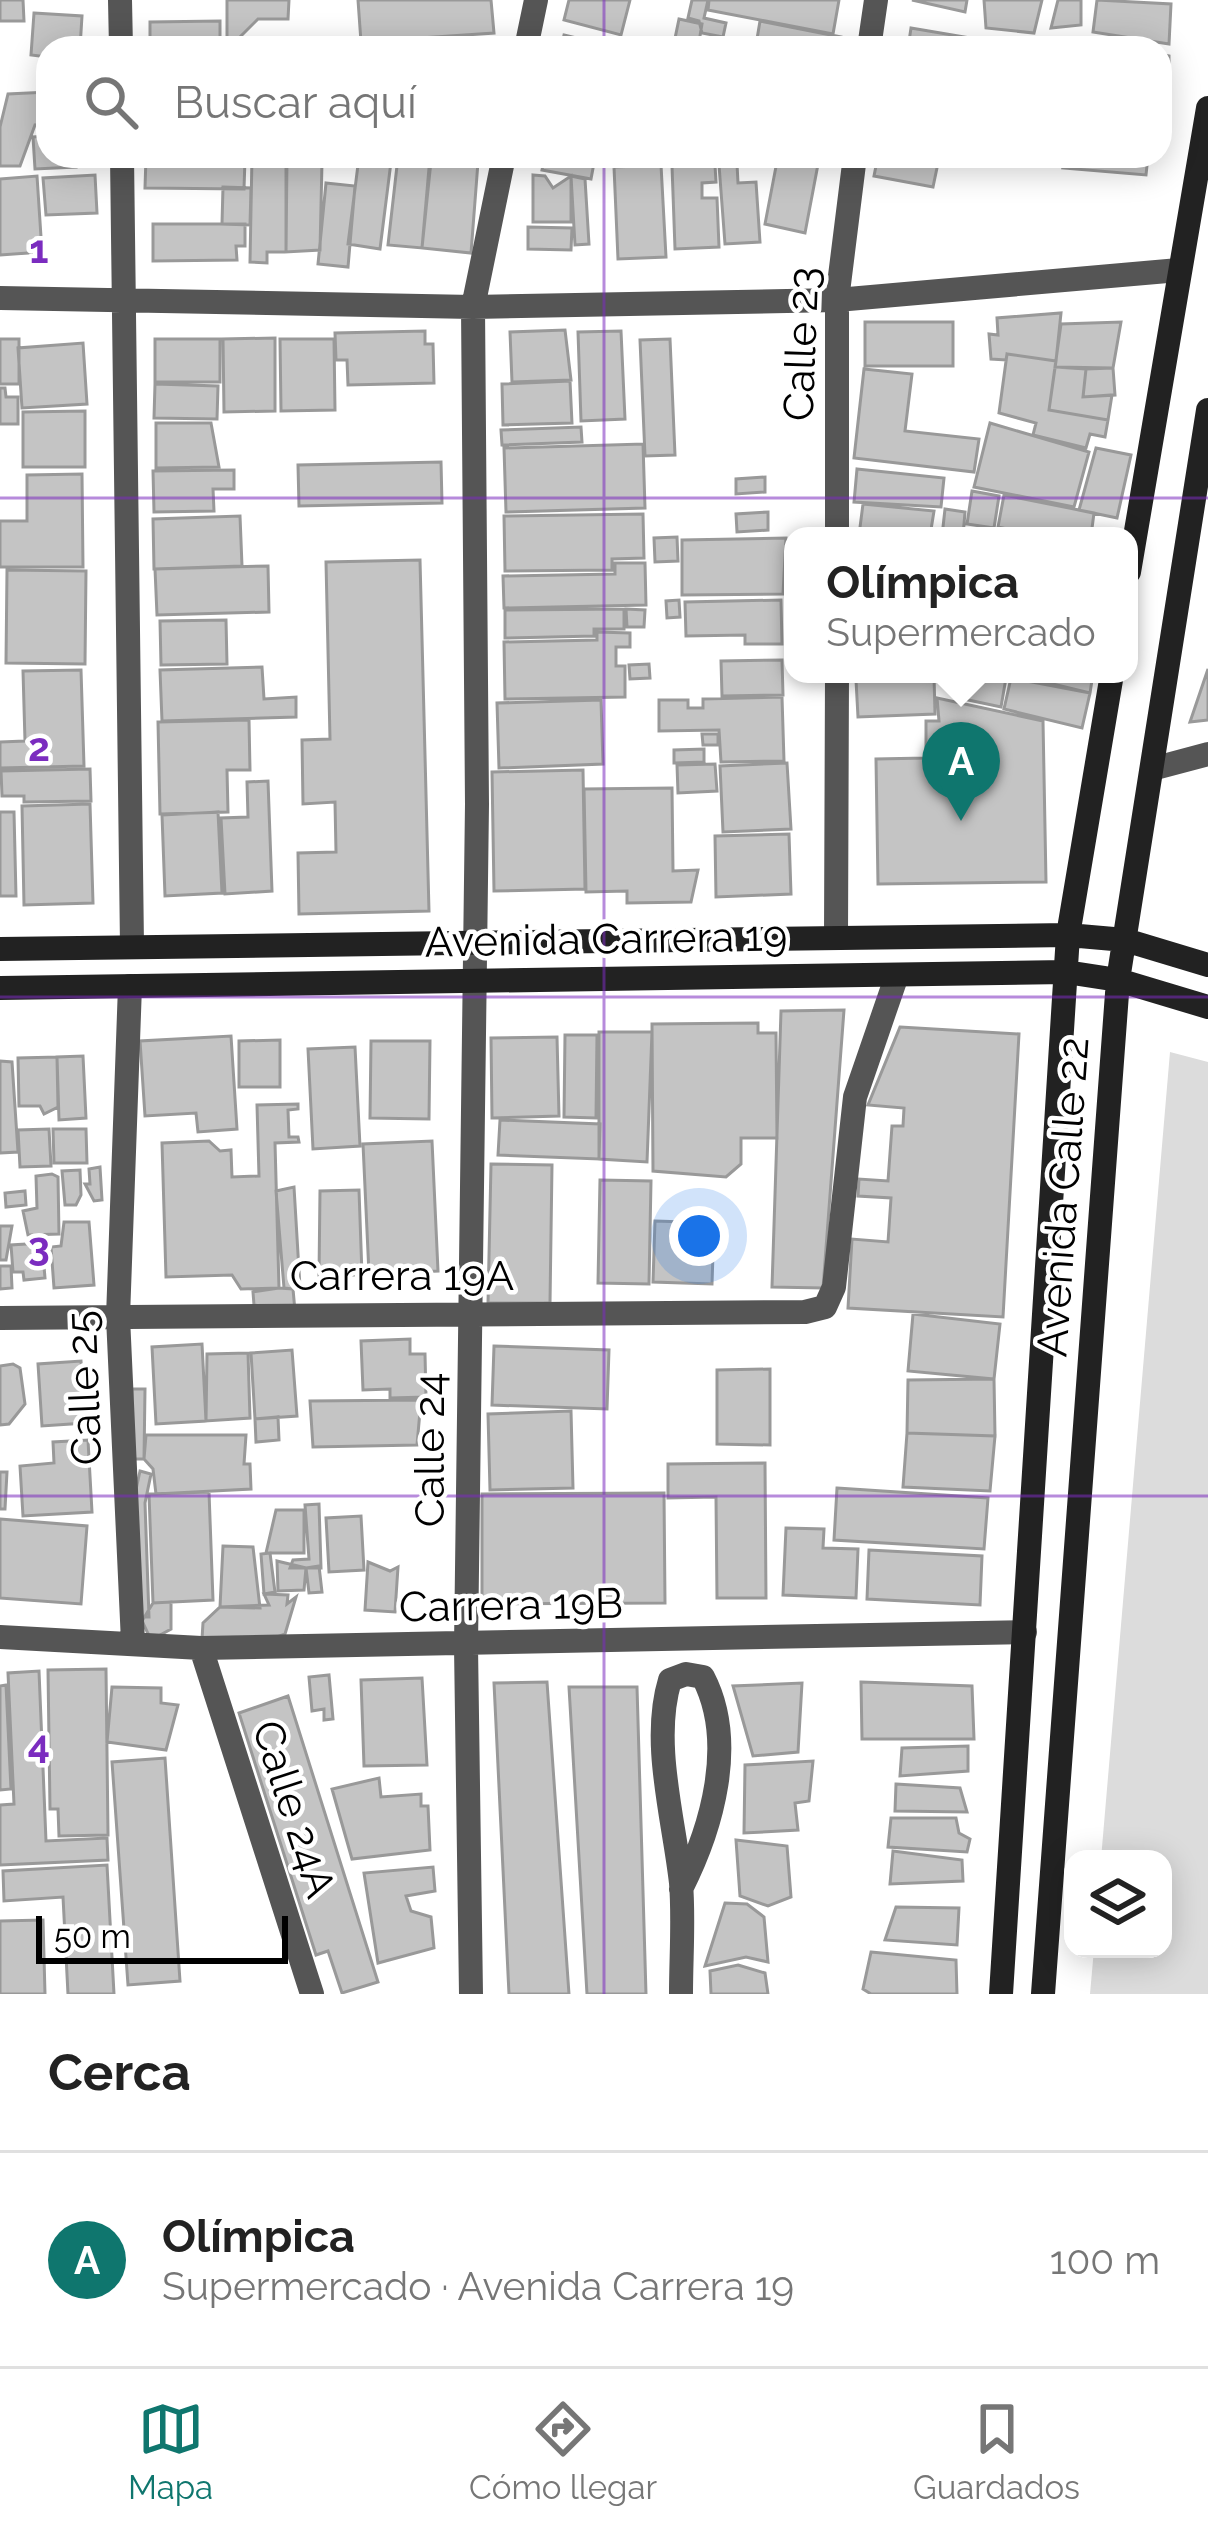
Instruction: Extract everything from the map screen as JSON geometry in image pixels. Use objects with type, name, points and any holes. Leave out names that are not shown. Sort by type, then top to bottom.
[{"type":"street","points":[[120,0],[121,36]]},
{"type":"street","points":[[528,36],[536,0]]},
{"type":"street","points":[[871,36],[876,0]]},
{"type":"street","points":[[1136,527],[1208,108]]},
{"type":"street","points":[[122,168],[132,946]]},
{"type":"street","name":"Calle 24","points":[[471,1994],[466,1646],[472,940],[478,804],[473,308],[502,168]]},
{"type":"street","name":"Calle 23","points":[[837,527],[837,300],[854,168]]},
{"type":"street","points":[[0,298],[124,297],[473,308],[837,300],[1179,270]]},
{"type":"street","name":"Avenida Calle 22","points":[[1043,1994],[1118,980],[1208,410]]},
{"type":"street","points":[[836,937],[837,683]]},
{"type":"street","name":"Avenida Calle 22","points":[[1001,1994],[1068,935],[1110,683]]},
{"type":"street","points":[[1152,769],[1208,754]]},
{"type":"street","name":"Avenida Carrera 19","points":[[0,949],[1068,935],[1126,940],[1208,965]]},
{"type":"street","name":"Avenida Carrera 19","points":[[0,988],[1066,972],[1118,980],[1208,1006]]},
{"type":"street","name":"Carrera 19A","points":[[0,1318],[805,1312],[825,1307],[834,1287],[855,1097],[897,975]]},
{"type":"street","name":"Calle 25","points":[[130,986],[118,1317],[133,1642]]},
{"type":"street","name":"Carrera 19B","points":[[0,1636],[201,1648],[1025,1632]]},
{"type":"street","name":"Calle 24A","points":[[201,1648],[313,1994]]},
{"type":"street","points":[[681,1889],[703,1846],[714,1802],[718,1747],[714,1697],[703,1677],[686,1674],[670,1680],[664,1696],[666,1764],[681,1889],[681,1994]]},
{"type":"shaded area","points":[[1170,1052],[1208,1062],[1208,1994],[1090,1994],[1093,1958],[1172,1958],[1172,1850],[1102,1850]]},
{"type":"building","points":[[0,0],[23,0],[24,21],[0,21]]},
{"type":"building","points":[[227,0],[289,0],[288,19],[258,19],[241,36],[227,36]]},
{"type":"building","points":[[358,0],[491,0],[494,33],[361,36]]},
{"type":"building","points":[[569,0],[630,0],[621,35],[564,20]]},
{"type":"building","points":[[692,0],[708,0],[704,18],[726,23],[723,36],[702,33],[699,21],[688,18]]},
{"type":"building","points":[[709,0],[839,0],[833,34],[708,10]]},
{"type":"building","points":[[912,0],[967,0],[965,12]]},
{"type":"building","points":[[984,0],[1042,0],[1034,33],[986,28]]},
{"type":"building","points":[[1058,0],[1081,0],[1081,25],[1051,28]]},
{"type":"building","points":[[1097,0],[1171,4],[1169,36],[1093,32]]},
{"type":"building","points":[[34,13],[82,16],[81,36],[36,36],[36,56],[31,55]]},
{"type":"building","points":[[679,19],[702,24],[700,36],[675,36]]},
{"type":"building","points":[[220,21],[220,36],[150,36],[150,22]]},
{"type":"building","points":[[760,21],[836,36],[758,36]]},
{"type":"building","points":[[911,28],[958,36],[910,36]]},
{"type":"building","points":[[36,93],[36,125],[20,166],[0,166],[0,127],[8,94]]},
{"type":"building","points":[[146,168],[245,168],[244,189],[145,188]]},
{"type":"building","points":[[252,168],[287,168],[286,252],[267,252],[267,263],[250,262]]},
{"type":"building","points":[[286,168],[322,168],[320,250],[286,252]]},
{"type":"building","points":[[358,168],[390,168],[380,249],[348,244]]},
{"type":"building","points":[[397,168],[430,168],[422,248],[388,245]]},
{"type":"building","points":[[429,168],[478,168],[471,253],[422,248]]},
{"type":"building","points":[[542,168],[593,168],[591,179]]},
{"type":"building","points":[[614,168],[661,168],[666,257],[618,259]]},
{"type":"building","points":[[672,168],[715,168],[716,182],[702,183],[702,198],[717,198],[719,247],[675,249]]},
{"type":"building","points":[[719,168],[737,168],[738,183],[756,182],[760,242],[725,244]]},
{"type":"building","points":[[776,168],[817,168],[805,233],[765,224]]},
{"type":"building","points":[[876,168],[937,168],[933,187],[874,176]]},
{"type":"building","points":[[1063,168],[1147,168],[1146,175]]},
{"type":"building","points":[[95,175],[97,213],[46,215],[43,178]]},
{"type":"building","points":[[533,175],[545,176],[553,188],[571,176],[571,222],[533,222]]},
{"type":"building","points":[[37,176],[42,252],[0,255],[0,179]]},
{"type":"building","points":[[571,176],[585,179],[589,244],[575,245]]},
{"type":"building","points":[[326,183],[355,186],[348,267],[318,264]]},
{"type":"building","points":[[223,187],[251,188],[250,225],[222,224]]},
{"type":"building","points":[[153,224],[245,224],[245,246],[236,246],[237,260],[153,261]]},
{"type":"building","points":[[528,227],[572,228],[571,250],[528,249]]},
{"type":"building","points":[[1061,313],[1056,361],[1007,354],[1006,360],[991,359],[989,334],[998,335],[997,318]]},
{"type":"building","points":[[865,322],[953,322],[953,366],[865,366]]},
{"type":"building","points":[[1121,322],[1113,368],[1055,367],[1061,324]]},
{"type":"building","points":[[565,330],[571,380],[512,382],[510,332]]},
{"type":"building","points":[[425,331],[425,344],[433,344],[434,383],[348,385],[347,360],[336,360],[335,333]]},
{"type":"building","points":[[621,331],[625,419],[581,421],[578,332]]},
{"type":"building","points":[[275,338],[275,411],[224,412],[223,339]]},
{"type":"building","points":[[0,339],[19,339],[19,384],[0,384]]},
{"type":"building","points":[[155,339],[220,339],[220,382],[155,382]]},
{"type":"building","points":[[280,339],[334,339],[335,410],[281,411]]},
{"type":"building","points":[[670,339],[675,455],[645,456],[640,340]]},
{"type":"building","points":[[83,343],[87,404],[22,408],[18,348]]},
{"type":"building","points":[[1007,354],[1056,361],[1049,410],[1108,420],[1105,437],[1090,434],[1086,448],[1033,435],[1036,423],[999,413]]},
{"type":"building","points":[[1055,367],[1086,369],[1083,397],[1112,395],[1108,420],[1049,410]]},
{"type":"building","points":[[1113,368],[1115,395],[1083,397],[1086,369]]},
{"type":"building","points":[[864,369],[912,374],[905,431],[979,439],[974,472],[854,458]]},
{"type":"building","points":[[570,381],[572,423],[503,425],[502,384]]},
{"type":"building","points":[[155,384],[218,386],[217,419],[154,418]]},
{"type":"building","points":[[0,388],[5,388],[6,397],[18,397],[18,424],[0,424]]},
{"type":"building","points":[[85,411],[85,467],[23,467],[23,412]]},
{"type":"building","points":[[156,423],[211,423],[219,467],[156,468]]},
{"type":"building","points":[[990,423],[1089,452],[1074,507],[974,487]]},
{"type":"building","points":[[581,427],[582,442],[502,445],[501,430]]},
{"type":"building","points":[[643,444],[645,508],[506,512],[504,448]]},
{"type":"building","points":[[1096,448],[1131,455],[1117,518],[1079,510]]},
{"type":"building","points":[[441,462],[442,503],[299,506],[298,465]]},
{"type":"building","points":[[857,469],[944,478],[941,507],[854,502]]},
{"type":"building","points":[[234,470],[234,489],[213,489],[214,511],[154,512],[153,471]]},
{"type":"building","points":[[82,474],[83,567],[0,567],[0,521],[27,521],[27,475]]},
{"type":"building","points":[[765,477],[765,492],[736,494],[736,479]]},
{"type":"building","points":[[972,491],[999,496],[994,527],[967,524]]},
{"type":"building","points":[[1004,495],[1094,513],[1092,527],[998,527]]},
{"type":"building","points":[[863,504],[934,511],[931,527],[860,527]]},
{"type":"building","points":[[945,509],[965,512],[964,527],[943,527]]},
{"type":"building","points":[[768,512],[768,530],[737,532],[736,514]]},
{"type":"building","points":[[643,514],[644,558],[612,559],[612,570],[505,571],[504,516]]},
{"type":"building","points":[[240,516],[242,566],[154,569],[153,519]]},
{"type":"building","points":[[677,537],[678,561],[655,562],[654,538]]},
{"type":"building","points":[[784,538],[783,594],[682,595],[682,540]]},
{"type":"building","points":[[420,560],[429,911],[299,914],[298,853],[336,852],[335,802],[303,804],[302,740],[330,739],[326,562]]},
{"type":"building","points":[[615,563],[645,563],[646,605],[504,608],[503,576],[615,574]]},
{"type":"building","points":[[268,566],[269,612],[157,615],[155,569]]},
{"type":"building","points":[[7,570],[86,571],[85,664],[6,663]]},
{"type":"building","points":[[679,600],[680,617],[667,618],[666,601]]},
{"type":"building","points":[[781,600],[782,644],[745,644],[745,635],[686,636],[685,602]]},
{"type":"building","points":[[624,609],[624,629],[594,629],[594,636],[505,638],[505,610]]},
{"type":"building","points":[[626,609],[645,610],[644,627],[627,627]]},
{"type":"building","points":[[226,620],[227,664],[161,665],[160,621]]},
{"type":"building","points":[[597,632],[630,633],[630,647],[616,647],[616,666],[625,666],[625,697],[505,699],[504,642],[597,640]]},
{"type":"building","points":[[782,660],[783,695],[722,696],[721,661]]},
{"type":"building","points":[[649,664],[650,678],[630,679],[629,665]]},
{"type":"building","points":[[262,667],[264,699],[296,697],[296,717],[162,721],[160,670]]},
{"type":"building","points":[[1208,669],[1208,720],[1190,722]]},
{"type":"building","points":[[81,670],[84,766],[0,768],[0,742],[25,741],[23,671]]},
{"type":"building","points":[[856,683],[934,683],[935,714],[858,717]]},
{"type":"building","points":[[963,683],[1005,683],[1001,707],[959,698]]},
{"type":"building","points":[[1010,683],[1090,693],[1082,728],[1004,709]]},
{"type":"building","points":[[1049,683],[1092,683],[1090,693]]},
{"type":"building","points":[[782,697],[784,761],[721,762],[719,730],[659,731],[659,700],[688,700],[688,708],[703,708],[703,699]]},
{"type":"building","points":[[937,698],[1043,721],[1046,882],[878,884],[876,759],[926,758],[926,721],[939,721]]},
{"type":"building","points":[[601,700],[603,764],[499,768],[497,703]]},
{"type":"building","points":[[249,720],[250,770],[227,770],[228,812],[160,814],[158,722]]},
{"type":"building","points":[[702,734],[718,734],[718,745],[703,745]]},
{"type":"building","points":[[704,749],[704,762],[674,763],[674,750]]},
{"type":"building","points":[[787,763],[791,829],[723,832],[720,766]]},
{"type":"building","points":[[715,764],[717,791],[678,793],[677,765]]},
{"type":"building","points":[[90,769],[91,801],[24,802],[24,796],[2,796],[1,771]]},
{"type":"building","points":[[583,770],[585,889],[494,891],[492,772]]},
{"type":"building","points":[[268,781],[272,891],[225,894],[221,818],[248,817],[247,782]]},
{"type":"building","points":[[672,788],[673,871],[698,870],[691,902],[627,903],[627,891],[586,892],[584,789]]},
{"type":"building","points":[[90,804],[93,903],[24,905],[22,806]]},
{"type":"building","points":[[0,812],[14,812],[16,896],[0,896]]},
{"type":"building","points":[[218,812],[222,893],[165,896],[162,815]]},
{"type":"building","points":[[789,834],[791,894],[716,897],[715,836]]},
{"type":"building","points":[[844,1010],[823,1288],[772,1287],[781,1011]]},
{"type":"building","points":[[758,1023],[758,1033],[776,1033],[777,1138],[741,1138],[741,1164],[726,1177],[653,1171],[652,1024]]},
{"type":"building","points":[[900,1027],[1019,1034],[1003,1317],[848,1308],[852,1239],[888,1242],[891,1198],[858,1196],[859,1179],[888,1181],[892,1126],[903,1126],[904,1108],[868,1105]]},
{"type":"building","points":[[599,1032],[652,1032],[647,1162],[599,1159]]},
{"type":"building","points":[[565,1035],[597,1035],[596,1118],[564,1117]]},
{"type":"building","points":[[231,1036],[237,1129],[198,1132],[196,1113],[145,1116],[140,1041]]},
{"type":"building","points":[[557,1037],[559,1116],[492,1118],[491,1038]]},
{"type":"building","points":[[280,1040],[280,1087],[239,1087],[239,1041]]},
{"type":"building","points":[[371,1041],[430,1041],[429,1119],[370,1118]]},
{"type":"building","points":[[355,1047],[360,1146],[313,1149],[308,1049]]},
{"type":"building","points":[[83,1056],[86,1118],[59,1120],[57,1057]]},
{"type":"building","points":[[57,1057],[58,1107],[44,1114],[40,1106],[19,1106],[18,1058]]},
{"type":"building","points":[[0,1061],[12,1062],[18,1152],[0,1153]]},
{"type":"building","points":[[298,1104],[298,1109],[288,1110],[289,1137],[298,1137],[299,1142],[275,1143],[279,1288],[241,1289],[232,1275],[166,1277],[162,1143],[209,1141],[220,1151],[231,1150],[232,1177],[259,1176],[257,1105]]},
{"type":"building","points":[[500,1120],[600,1124],[599,1159],[498,1155]]},
{"type":"building","points":[[49,1129],[51,1166],[20,1167],[18,1130]]},
{"type":"building","points":[[53,1129],[86,1129],[87,1163],[54,1163]]},
{"type":"building","points":[[432,1141],[438,1271],[369,1274],[363,1144]]},
{"type":"building","points":[[491,1164],[552,1165],[550,1303],[488,1303]]},
{"type":"building","points":[[100,1167],[102,1200],[94,1201],[85,1184],[90,1184],[89,1169]]},
{"type":"building","points":[[80,1170],[81,1195],[76,1205],[65,1205],[62,1171]]},
{"type":"building","points":[[36,1176],[58,1177],[59,1234],[28,1235],[23,1211],[37,1208]]},
{"type":"building","points":[[600,1180],[651,1181],[649,1284],[598,1283]]},
{"type":"building","points":[[294,1187],[300,1287],[293,1289],[284,1288],[276,1191]]},
{"type":"building","points":[[359,1190],[362,1275],[319,1275],[320,1191]]},
{"type":"building","points":[[25,1191],[26,1205],[6,1207],[5,1193]]},
{"type":"building","points":[[655,1221],[714,1223],[712,1284],[653,1282]]},
{"type":"building","points":[[64,1222],[89,1222],[94,1285],[54,1288],[51,1247],[61,1246]]},
{"type":"building","points":[[0,1226],[12,1226],[6,1260],[0,1260]]},
{"type":"building","points":[[42,1243],[45,1278],[24,1280],[23,1272],[13,1272],[11,1245]]},
{"type":"building","points":[[0,1266],[11,1266],[12,1288],[0,1289]]},
{"type":"building","points":[[293,1289],[295,1311],[254,1305],[253,1292]]},
{"type":"building","points":[[913,1314],[1000,1324],[994,1379],[908,1371]]},
{"type":"building","points":[[410,1339],[410,1354],[425,1354],[426,1397],[390,1398],[390,1389],[363,1390],[361,1341]]},
{"type":"building","points":[[202,1344],[206,1421],[156,1424],[152,1347]]},
{"type":"building","points":[[494,1346],[609,1350],[607,1409],[492,1405]]},
{"type":"building","points":[[292,1350],[297,1416],[255,1419],[251,1353]]},
{"type":"building","points":[[248,1353],[250,1418],[206,1421],[207,1354]]},
{"type":"building","points":[[81,1361],[85,1423],[42,1426],[38,1364]]},
{"type":"building","points":[[0,1366],[20,1368],[25,1404],[9,1424],[0,1425]]},
{"type":"building","points":[[770,1369],[770,1445],[717,1444],[717,1370]]},
{"type":"building","points":[[994,1379],[995,1436],[907,1433],[908,1380]]},
{"type":"building","points":[[132,1389],[145,1389],[144,1459],[130,1459]]},
{"type":"building","points":[[421,1400],[417,1445],[313,1447],[310,1401]]},
{"type":"building","points":[[571,1411],[573,1488],[490,1490],[488,1414]]},
{"type":"building","points":[[278,1417],[279,1440],[256,1442],[255,1419]]},
{"type":"building","points":[[907,1433],[995,1436],[990,1491],[903,1487]]},
{"type":"building","points":[[146,1435],[246,1435],[244,1464],[250,1464],[251,1489],[156,1494],[153,1469],[144,1459]]},
{"type":"building","points":[[88,1440],[92,1512],[23,1516],[20,1466],[54,1463],[53,1442]]},
{"type":"building","points":[[765,1463],[766,1598],[717,1598],[716,1497],[668,1498],[668,1464]]},
{"type":"building","points":[[140,1471],[151,1474],[145,1503],[149,1617],[136,1617],[132,1508]]},
{"type":"building","points":[[0,1472],[7,1472],[5,1509],[0,1509]]},
{"type":"building","points":[[837,1488],[988,1498],[984,1549],[834,1540]]},
{"type":"building","points":[[209,1492],[213,1600],[153,1603],[149,1494]]},
{"type":"building","points":[[664,1493],[665,1603],[482,1604],[482,1494]]},
{"type":"building","points":[[319,1504],[321,1568],[290,1568],[293,1560],[309,1559],[305,1505]]},
{"type":"building","points":[[276,1510],[304,1510],[304,1553],[266,1553]]},
{"type":"building","points":[[361,1516],[364,1570],[329,1572],[326,1518]]},
{"type":"building","points":[[0,1519],[87,1526],[81,1604],[0,1598]]},
{"type":"building","points":[[786,1528],[824,1529],[823,1548],[858,1549],[856,1598],[783,1595]]},
{"type":"building","points":[[223,1546],[253,1547],[260,1608],[220,1607]]},
{"type":"building","points":[[869,1550],[982,1556],[980,1605],[867,1599]]},
{"type":"building","points":[[270,1553],[275,1592],[264,1594],[261,1554]]},
{"type":"building","points":[[277,1561],[306,1568],[304,1590],[278,1591]]},
{"type":"building","points":[[368,1562],[390,1571],[398,1567],[395,1612],[365,1610]]},
{"type":"building","points":[[319,1566],[322,1592],[309,1593],[306,1568]]},
{"type":"building","points":[[264,1594],[288,1595],[287,1604],[296,1597],[285,1634],[264,1642],[202,1639],[203,1623],[220,1607],[269,1605]]},
{"type":"building","points":[[171,1602],[171,1629],[151,1640],[142,1621],[153,1603]]},
{"type":"building","points":[[106,1669],[108,1835],[59,1836],[58,1809],[50,1809],[48,1670]]},
{"type":"building","points":[[39,1671],[46,1841],[107,1838],[108,1860],[0,1865],[0,1805],[14,1804],[8,1673]]},
{"type":"building","points":[[329,1675],[333,1719],[324,1720],[324,1709],[312,1711],[309,1677]]},
{"type":"building","points":[[422,1678],[427,1765],[364,1766],[361,1680]]},
{"type":"building","points":[[547,1682],[569,1994],[509,1994],[494,1683]]},
{"type":"building","points":[[861,1682],[972,1686],[974,1739],[862,1739]]},
{"type":"building","points":[[802,1683],[798,1752],[753,1756],[733,1686]]},
{"type":"building","points":[[6,1685],[11,1789],[0,1790],[0,1686]]},
{"type":"building","points":[[112,1687],[161,1688],[161,1703],[178,1705],[166,1750],[107,1742]]},
{"type":"building","points":[[569,1687],[637,1687],[646,1994],[587,1994]]},
{"type":"building","points":[[288,1696],[378,1982],[342,1993],[328,1951],[316,1955],[239,1713]]},
{"type":"building","points":[[968,1746],[968,1771],[900,1776],[902,1748]]},
{"type":"building","points":[[165,1758],[180,1981],[128,1985],[112,1762]]},
{"type":"building","points":[[813,1761],[809,1801],[795,1803],[798,1830],[744,1833],[745,1765]]},
{"type":"building","points":[[379,1778],[381,1797],[421,1794],[421,1806],[428,1806],[430,1850],[352,1859],[332,1789]]},
{"type":"building","points":[[896,1784],[960,1788],[967,1812],[895,1811]]},
{"type":"building","points":[[891,1818],[956,1818],[959,1833],[970,1839],[967,1852],[888,1847]]},
{"type":"building","points":[[736,1840],[787,1846],[791,1897],[768,1906],[740,1896]]},
{"type":"building","points":[[893,1851],[962,1860],[963,1881],[890,1884]]},
{"type":"building","points":[[107,1865],[114,1994],[68,1994],[63,1897],[4,1901],[3,1871]]},
{"type":"building","points":[[433,1867],[435,1891],[406,1896],[411,1911],[431,1917],[434,1948],[378,1963],[364,1873]]},
{"type":"building","points":[[725,1903],[747,1904],[764,1917],[768,1962],[746,1957],[705,1966]]},
{"type":"building","points":[[896,1907],[959,1908],[957,1945],[885,1940]]},
{"type":"building","points":[[43,1920],[45,1994],[0,1994],[0,1921]]},
{"type":"building","points":[[871,1952],[956,1960],[957,1994],[871,1994],[863,1989]]},
{"type":"building","points":[[738,1965],[765,1973],[768,1994],[711,1994],[710,1971]]},
{"type":"place","name":"Olímpica","points":[[961,821]]}]
